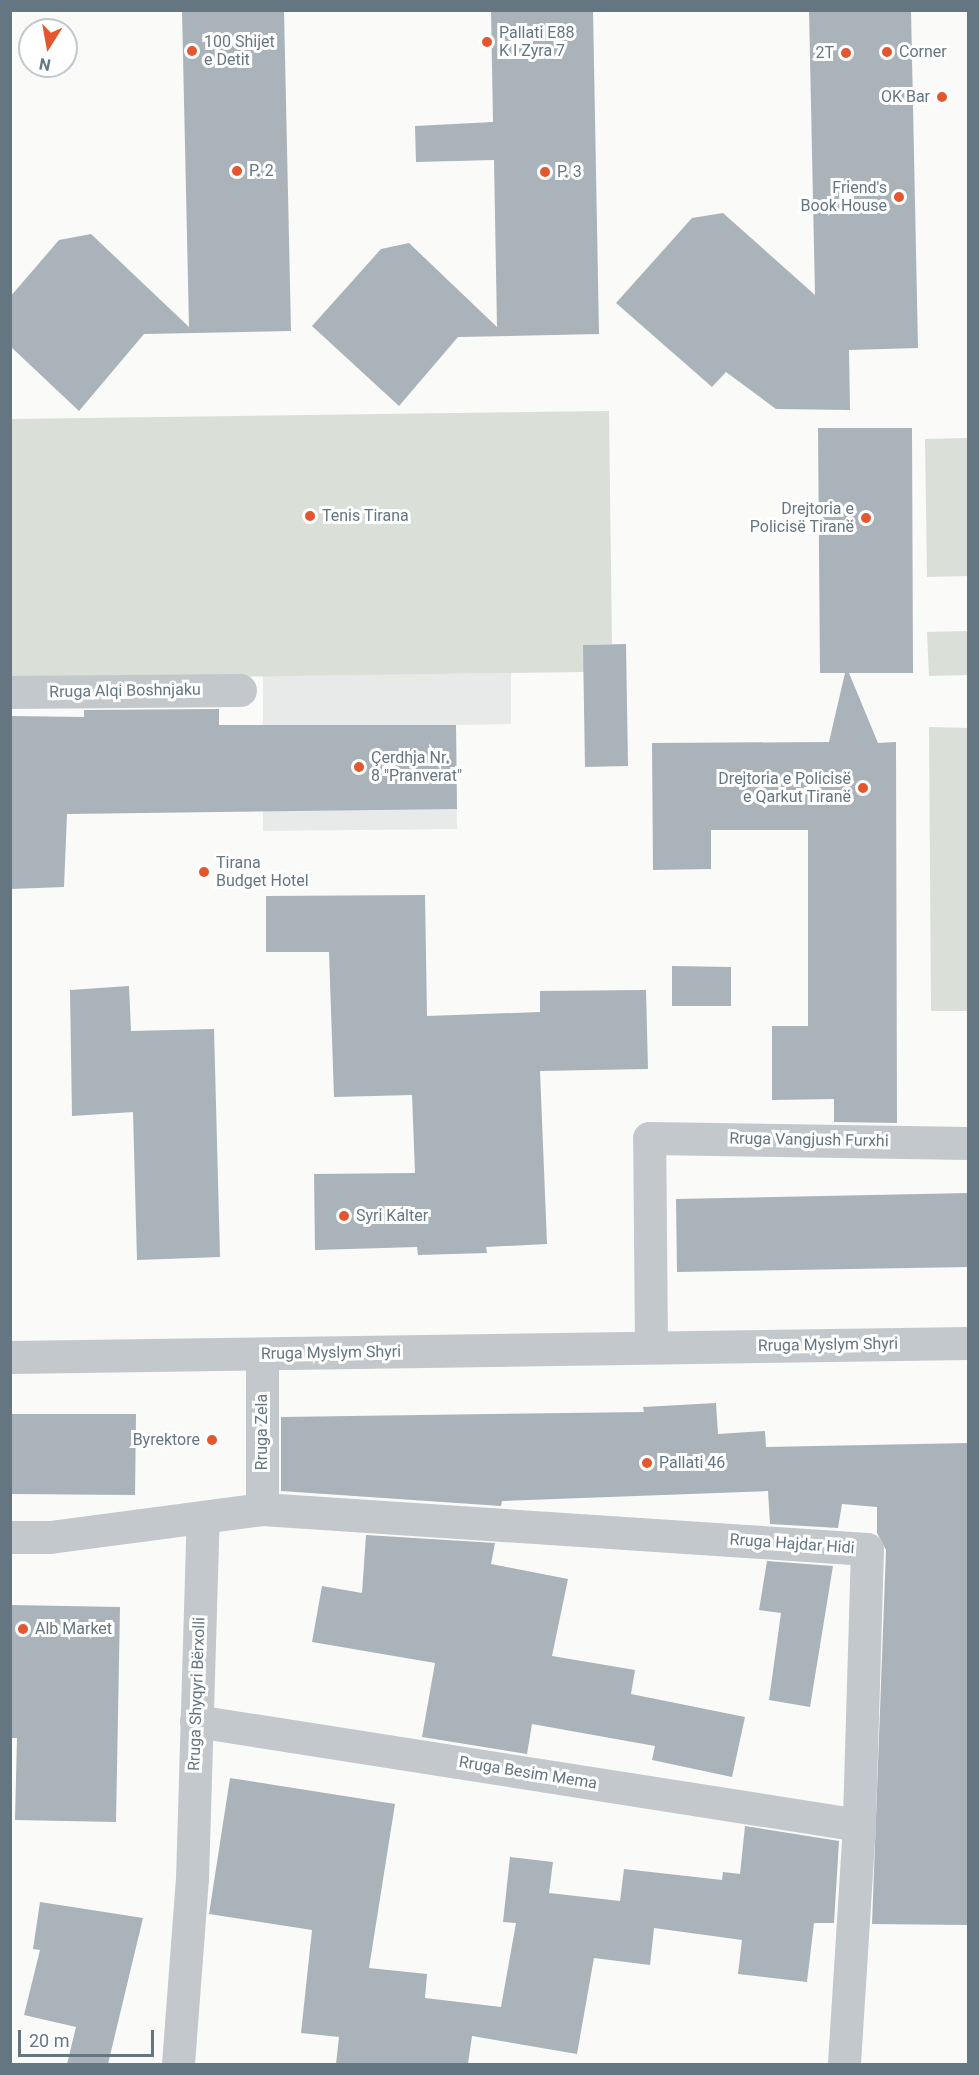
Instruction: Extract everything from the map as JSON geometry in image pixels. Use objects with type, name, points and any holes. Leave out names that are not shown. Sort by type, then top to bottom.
[{"type":"street","name":"Rruga Alqi Boshnjaku","points":[[10,692],[240,690]]},
{"type":"street","name":"Rruga Vangjush Furxhi","points":[[651,1347],[649,1138],[969,1143]]},
{"type":"street","name":"Rruga Myslym Shyri","points":[[10,1357],[969,1343]]},
{"type":"street","name":"Rruga Zela","points":[[262,1354],[262,1509]]},
{"type":"street","name":"Rruga Hajdar Hidi","points":[[203,1517],[262,1509],[867,1549],[859,1825],[844,2064]]},
{"type":"street","points":[[10,1537],[50,1537],[203,1517]]},
{"type":"street","name":"Rruga Shyqyri Bërxolli","points":[[178,2064],[192,1879],[203,1517]]},
{"type":"street","name":"Rruga Besim Mema","points":[[196,1721],[859,1825]]},
{"type":"shaded area","name":"Tenis Tirana","points":[[609,411],[612,644],[584,645],[584,672],[11,680],[11,419]]},
{"type":"shaded area","points":[[968,438],[968,576],[927,577],[925,439]]},
{"type":"shaded area","points":[[968,631],[968,675],[929,676],[927,632]]},
{"type":"shaded area","name":"Çerdhja Nr. 8 \"Pranverat\"","points":[[511,673],[511,724],[456,725],[457,829],[263,831],[263,676]]},
{"type":"shaded area","points":[[929,727],[968,728],[968,1011],[931,1011]]},
{"type":"building","name":"P. 2","points":[[182,10],[284,10],[291,331],[144,334],[79,411],[10,346],[10,297],[59,240],[91,234],[189,327]]},
{"type":"building","name":"P. 3","points":[[491,10],[593,10],[599,334],[458,337],[399,406],[312,326],[381,249],[409,243],[497,327],[494,160],[416,162],[415,126],[493,122]]},
{"type":"building","points":[[809,10],[911,10],[918,348],[849,350],[850,410],[776,409],[726,372],[712,387],[616,303],[692,218],[723,213],[815,295]]},
{"type":"building","points":[[818,428],[912,428],[913,673],[849,673],[878,743],[896,742],[897,1123],[834,1122],[834,1099],[772,1100],[772,1026],[808,1026],[808,830],[711,830],[711,869],[653,870],[652,743],[829,742],[845,673],[820,673]]},
{"type":"building","points":[[626,644],[628,766],[585,767],[583,645]]},
{"type":"building","points":[[219,709],[219,725],[456,725],[457,809],[67,814],[64,887],[10,889],[10,716],[84,717],[84,710]]},
{"type":"building","points":[[425,895],[427,1016],[540,1012],[540,991],[646,990],[648,1069],[540,1071],[547,1244],[486,1247],[487,1253],[418,1255],[417,1247],[315,1250],[314,1174],[415,1173],[412,1095],[334,1097],[329,952],[266,952],[266,896]]},
{"type":"building","points":[[672,966],[731,967],[731,1006],[672,1006]]},
{"type":"building","points":[[129,986],[131,1031],[214,1029],[220,1257],[137,1260],[133,1112],[72,1116],[70,990]]},
{"type":"building","points":[[969,1193],[969,1267],[677,1272],[676,1199]]},
{"type":"building","points":[[716,1403],[718,1434],[765,1431],[766,1447],[969,1443],[969,1925],[872,1924],[886,1550],[877,1533],[877,1507],[842,1504],[838,1528],[770,1524],[768,1491],[502,1501],[501,1506],[281,1491],[281,1417],[644,1412],[643,1407]]},
{"type":"building","points":[[10,1414],[136,1414],[135,1495],[10,1494]]},
{"type":"building","points":[[366,1535],[495,1543],[491,1564],[568,1579],[552,1656],[635,1670],[631,1694],[745,1717],[732,1777],[652,1760],[655,1746],[532,1724],[527,1754],[422,1737],[435,1663],[312,1642],[322,1586],[362,1593]]},
{"type":"building","points":[[767,1561],[833,1566],[810,1707],[769,1700],[781,1613],[759,1610]]},
{"type":"building","points":[[10,1605],[120,1607],[116,1822],[15,1820],[17,1738],[10,1738]]},
{"type":"building","points":[[230,1778],[395,1804],[369,1968],[427,1974],[425,1998],[501,2007],[516,1923],[503,1922],[510,1857],[553,1862],[549,1893],[620,1901],[624,1869],[722,1880],[723,1872],[740,1874],[745,1826],[839,1841],[834,1923],[814,1923],[807,1982],[738,1974],[742,1940],[654,1928],[650,1965],[594,1958],[577,2054],[472,2036],[468,2064],[336,2064],[339,2037],[301,2033],[312,1930],[209,1914]]},
{"type":"building","points":[[40,1902],[143,1918],[108,2064],[67,2064],[76,2027],[24,2015],[40,1950],[33,1949]]},
{"type":"place","name":"Pallati E88 K I Zyra 7","points":[[487,42]]},
{"type":"place","name":"100 Shijet e Detit","points":[[192,51]]},
{"type":"place","name":"Corner","points":[[887,52]]},
{"type":"place","name":"2T","points":[[846,53]]},
{"type":"place","name":"OK Bar","points":[[942,97]]},
{"type":"place","name":"P. 2","points":[[237,171]]},
{"type":"place","name":"P. 3","points":[[545,172]]},
{"type":"place","name":"Friend's Book House","points":[[899,197]]},
{"type":"place","name":"Tenis Tirana","points":[[310,516]]},
{"type":"place","name":"Drejtoria e Policisë Tiranë","points":[[866,518]]},
{"type":"place","name":"Çerdhja Nr. 8 \"Pranverat\"","points":[[359,767]]},
{"type":"place","name":"Drejtoria e Policisë e Qarkut Tiranë","points":[[863,788]]},
{"type":"place","name":"Tirana Budget Hotel","points":[[204,872]]},
{"type":"place","name":"Syri Kalter","points":[[344,1216]]},
{"type":"place","name":"Byrektore","points":[[212,1440]]},
{"type":"place","name":"Pallati 46","points":[[647,1463]]},
{"type":"place","name":"Alb Market","points":[[23,1629]]}]
